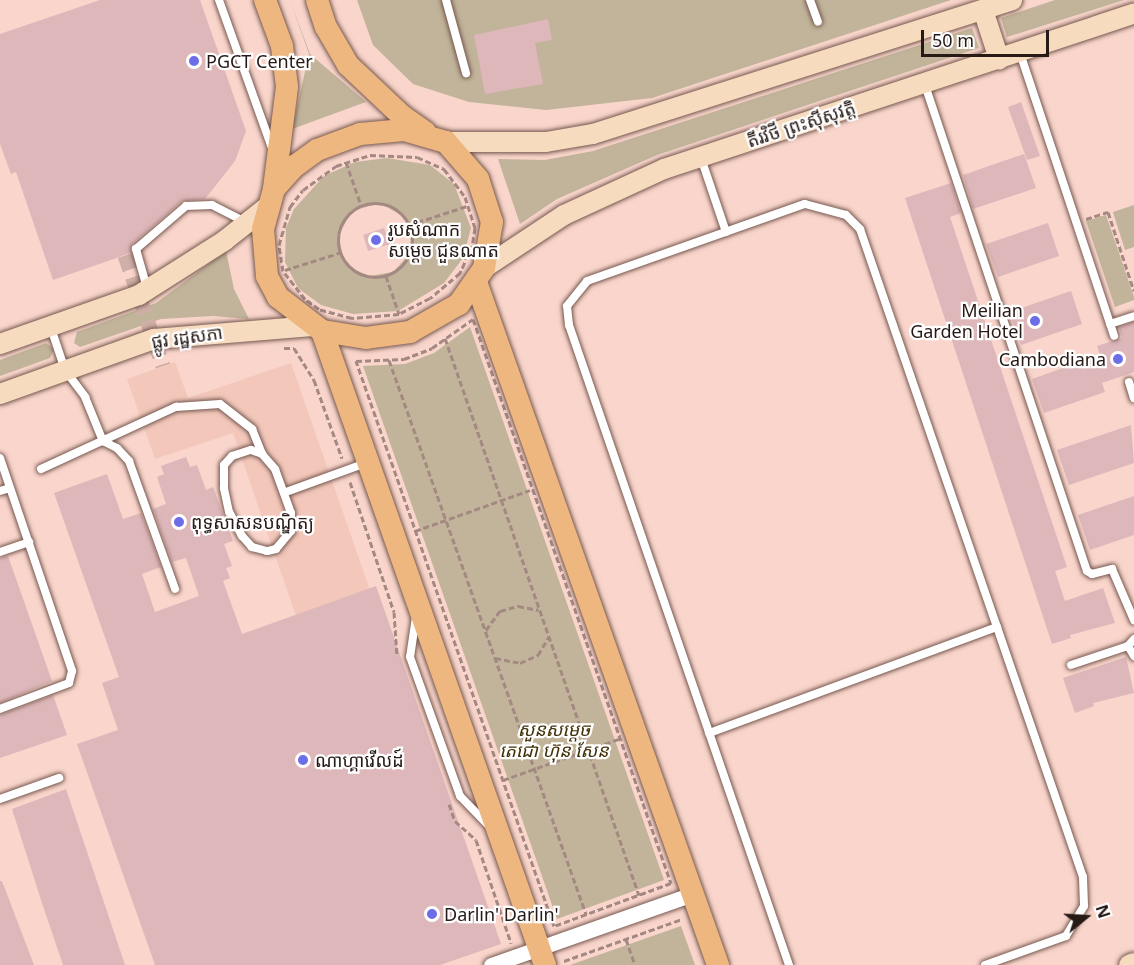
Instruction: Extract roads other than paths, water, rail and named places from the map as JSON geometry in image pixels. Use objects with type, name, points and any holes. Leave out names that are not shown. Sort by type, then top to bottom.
[{"type":"main road","points":[[265,0],[282,46],[287,87],[274,188],[263,229],[267,276],[278,297],[317,329],[366,338],[410,332],[445,315],[480,275],[492,222],[487,199],[478,179],[437,138],[402,116],[348,65],[326,27],[317,0]]},
{"type":"main road","points":[[0,344],[147,290],[247,223],[274,188],[303,160],[340,141],[385,131],[437,138],[546,142],[593,134],[977,7],[1006,1]]},
{"type":"main road","points":[[977,7],[999,59]]},
{"type":"main road","name":"តីរវិថី ព្រះស៊ីសុវត្តិ","points":[[480,275],[564,214],[606,192],[701,157],[1134,14]]},
{"type":"main road","points":[[480,275],[718,965]]},
{"type":"main road","name":"ផ្លូវ រដ្ឋសភា","points":[[0,394],[154,339],[250,328],[317,329]]},
{"type":"main road","points":[[317,329],[368,462],[542,957]]},
{"type":"main road","points":[[1129,965],[1134,963]]},
{"type":"street","points":[[491,965],[515,957],[542,957],[693,894]]},
{"type":"lane","points":[[219,0],[274,188]]},
{"type":"lane","points":[[446,0],[466,73]]},
{"type":"lane","points":[[810,0],[818,22]]},
{"type":"lane","points":[[1020,52],[1114,336]]},
{"type":"lane","points":[[924,83],[1087,571],[1092,574],[1112,569],[1134,620]]},
{"type":"lane","points":[[701,157],[726,232]]},
{"type":"lane","points":[[789,965],[569,325],[567,306],[587,281],[805,204],[846,215],[860,229],[1083,877],[1084,906],[1066,936],[985,965]]},
{"type":"lane","points":[[147,290],[136,249],[186,206],[212,205],[247,223]]},
{"type":"lane","points":[[1110,324],[1134,316]]},
{"type":"lane","points":[[51,326],[65,370],[85,397],[103,441],[117,448],[129,461],[175,589]]},
{"type":"lane","points":[[1129,382],[1134,398]]},
{"type":"lane","points":[[41,469],[176,406],[220,404],[252,429],[262,454],[275,469],[286,492],[291,531],[276,549],[252,547],[229,512],[224,465],[242,451],[262,454]]},
{"type":"lane","points":[[0,458],[72,671],[69,683],[0,709]]},
{"type":"lane","points":[[286,492],[368,462]]},
{"type":"lane","points":[[0,491],[10,488]]},
{"type":"lane","points":[[0,552],[29,542]]},
{"type":"lane","points":[[709,733],[997,627]]},
{"type":"lane","points":[[1071,665],[1128,646],[1134,639]]},
{"type":"lane","points":[[1128,646],[1134,657]]},
{"type":"lane","points":[[0,799],[59,778]]},
{"type":"tunnel","points":[[125,255],[163,366]]},
{"type":"place","name":"PGCT Center","points":[[194,61]]},
{"type":"place","name":"រូបសំណាក សម្ដេច ជួនណាត","points":[[376,240]]},
{"type":"place","name":"Meilian Garden Hotel","points":[[1035,321]]},
{"type":"place","name":"Cambodiana","points":[[1118,359]]},
{"type":"place","name":"ពុទ្ធសាសនបណ្ឌិត្យ","points":[[179,522]]},
{"type":"place","name":"ណាហ្គាវើលដ៍","points":[[303,760]]},
{"type":"place","name":"Darlin' Darlin'","points":[[432,914]]},
{"type":"park label","name":"សួនសម្តេច តេជោ ហ៊ុន សែន","points":[[554,740]]}]
